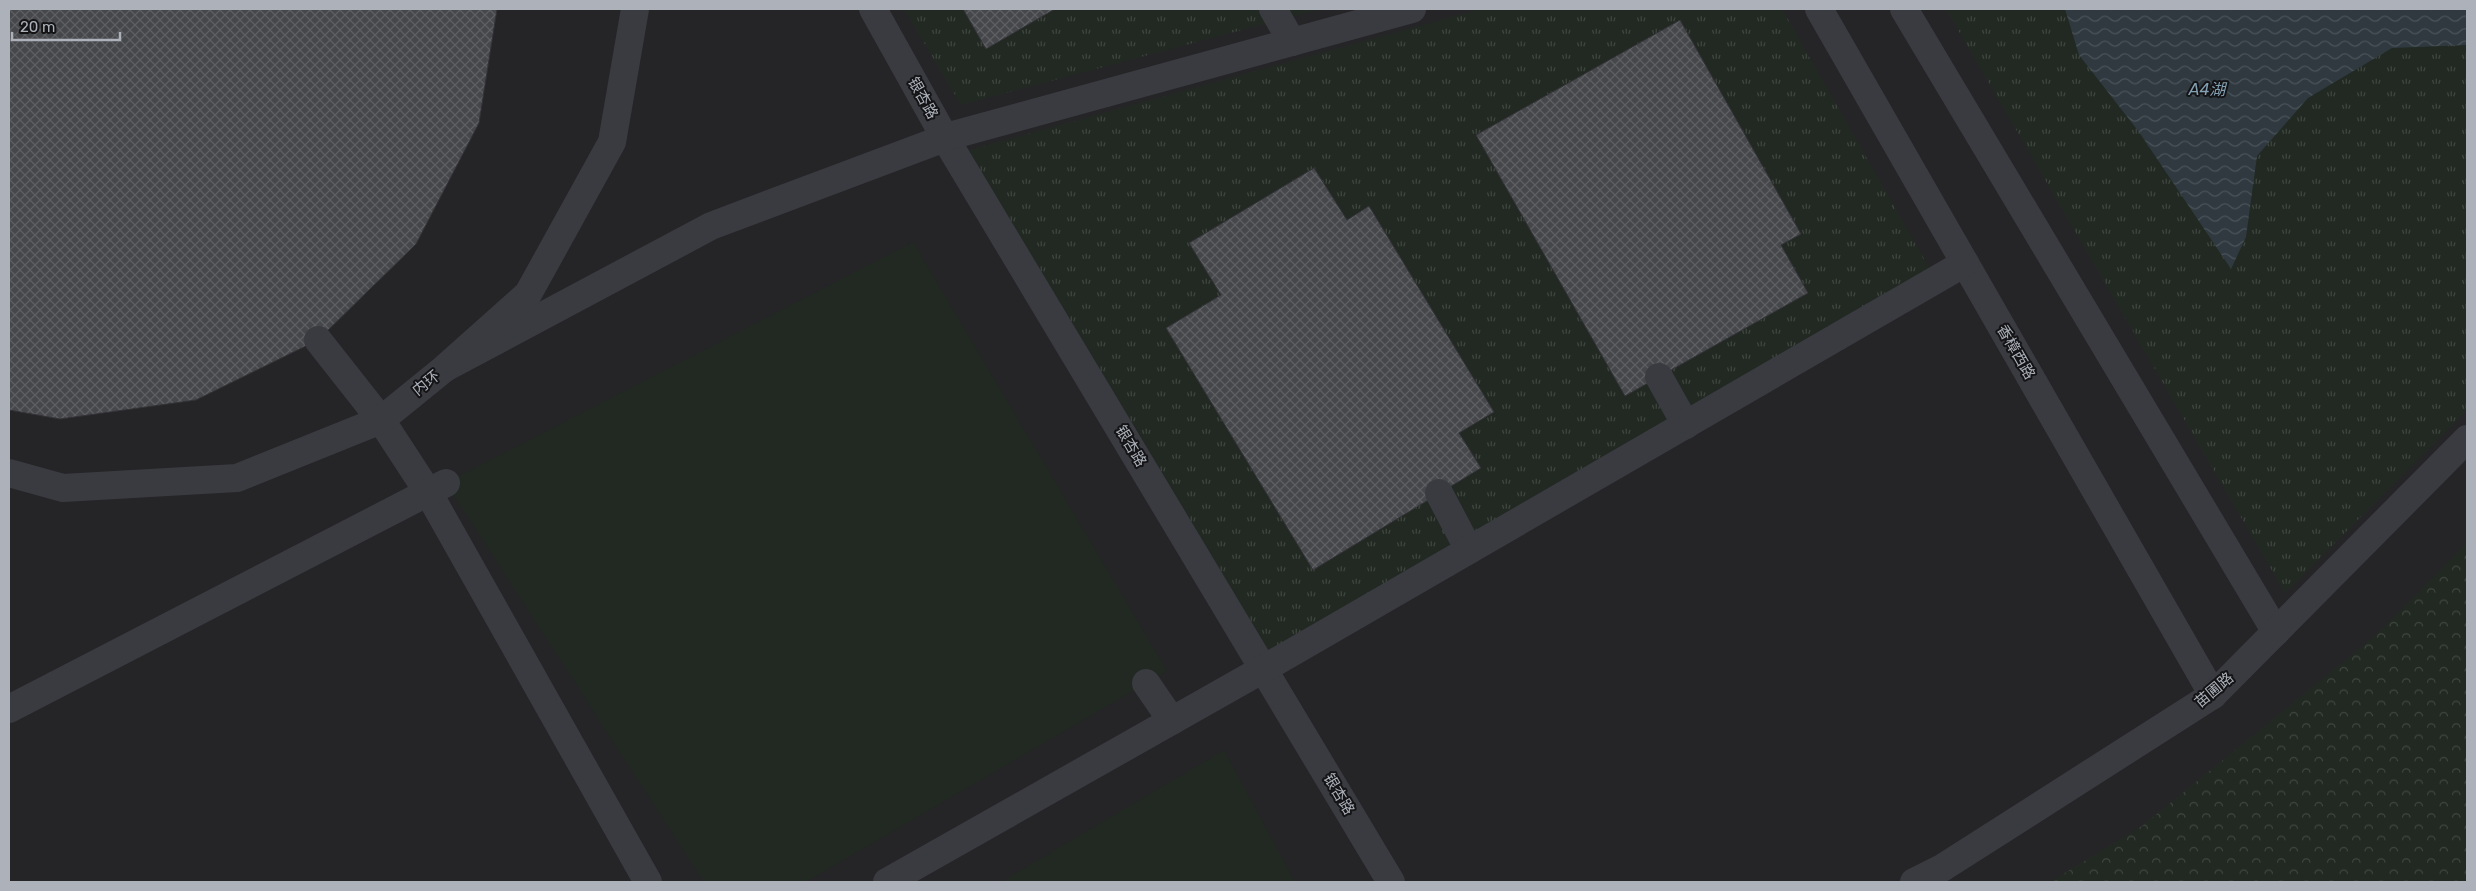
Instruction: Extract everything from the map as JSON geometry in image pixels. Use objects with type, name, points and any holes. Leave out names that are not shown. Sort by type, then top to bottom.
[{"type":"street","name":"内环","points":[[9,474],[63,488],[237,478],[381,420],[445,368],[528,294],[612,142],[635,9]]},
{"type":"street","name":"银杏路","points":[[872,9],[945,138],[1265,668],[1391,882]]},
{"type":"street","points":[[1273,9],[1292,42]]},
{"type":"street","points":[[445,368],[711,226],[945,138],[1412,9]]},
{"type":"street","name":"香樟西路","points":[[1819,9],[2212,695]]},
{"type":"street","points":[[1904,9],[2276,632]]},
{"type":"street","points":[[887,882],[1265,668],[1965,263]]},
{"type":"street","points":[[318,340],[437,488],[648,882]]},
{"type":"street","points":[[1659,377],[1686,425]]},
{"type":"street","name":"苗圃路","points":[[1914,882],[1942,868],[2212,695],[2467,439]]},
{"type":"street","points":[[9,709],[437,488]]},
{"type":"street","points":[[1439,493],[1469,550]]},
{"type":"street","points":[[1146,683],[1172,721]]},
{"type":"shaded area","points":[[9,9],[2467,9],[2467,882],[9,882]]},
{"type":"green space","points":[[904,9],[1321,9],[961,105]]},
{"type":"green space","points":[[1481,9],[1782,9],[1936,280],[1265,668],[955,154]]},
{"type":"green space","points":[[1946,9],[2467,9],[2467,410],[2285,593]]},
{"type":"green space","points":[[913,242],[1167,671],[806,882],[704,882],[446,483]]},
{"type":"green space","points":[[2467,543],[2467,882],[2050,882],[2142,826],[2375,636]]},
{"type":"green space","points":[[1224,750],[1295,882],[1001,882]]},
{"type":"water","name":"A4湖","points":[[2065,9],[2467,9],[2467,45],[2392,48],[2308,98],[2257,156],[2246,237],[2231,269],[2139,132],[2079,55]]},
{"type":"building","points":[[9,9],[497,9],[479,123],[416,244],[318,340],[196,400],[60,419],[9,410]]},
{"type":"building","points":[[963,9],[1055,9],[986,49]]},
{"type":"building","points":[[1680,20],[1801,234],[1781,245],[1808,293],[1625,396],[1476,135]]},
{"type":"building","points":[[1314,168],[1347,220],[1369,206],[1494,412],[1459,433],[1481,468],[1313,570],[1166,328],[1221,295],[1189,243]]}]
